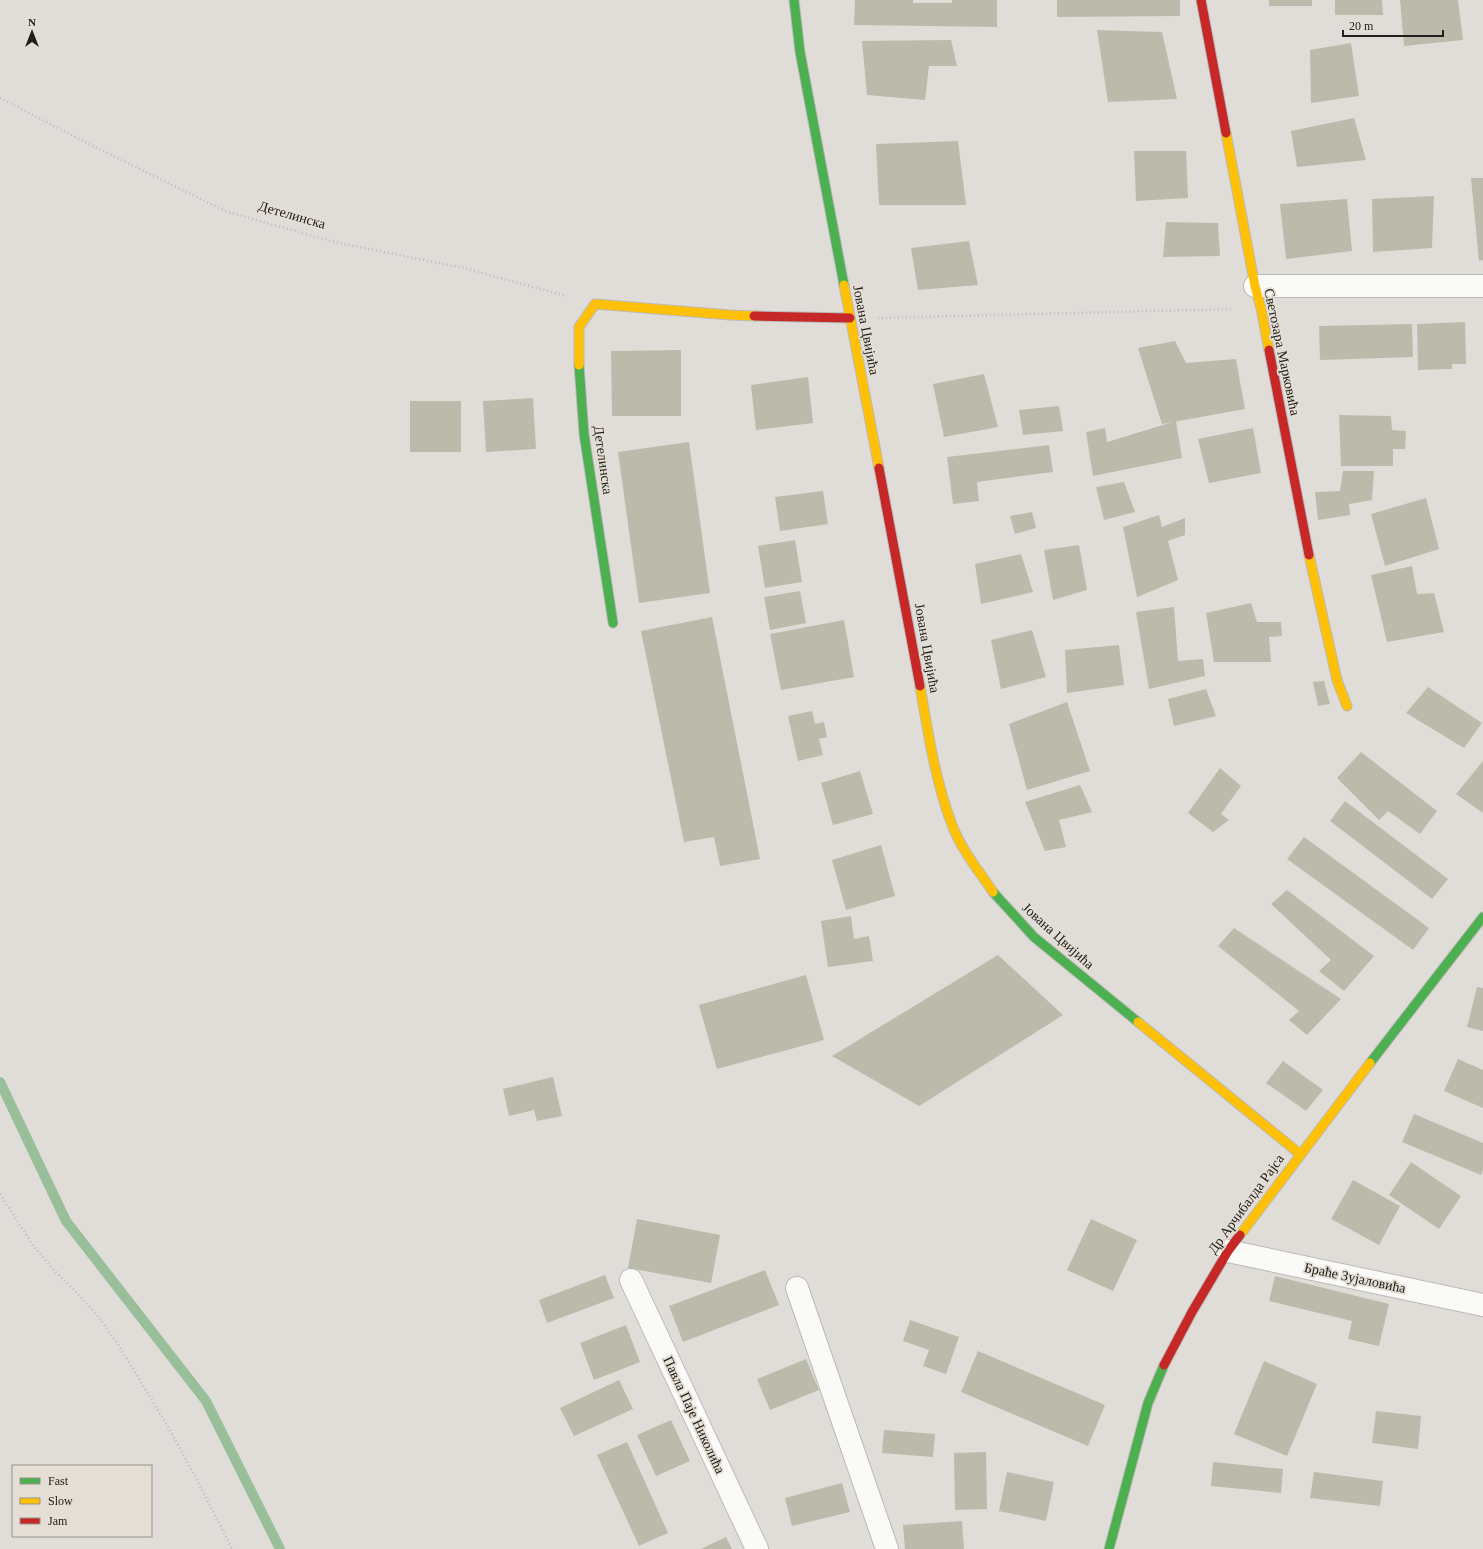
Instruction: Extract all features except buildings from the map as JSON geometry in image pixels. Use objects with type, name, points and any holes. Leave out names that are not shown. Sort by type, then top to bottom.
[{"type":"street","name":"Јована Цвијића","points":[[794,0],[800,52],[890,522],[932,759],[952,826],[968,856],[995,895],[1034,937],[1300,1154]]},
{"type":"street","name":"Светозара Марковића","points":[[1201,0],[1254,286],[1261,308],[1300,518],[1337,680],[1347,706]]},
{"type":"street","points":[[1254,286],[1483,286]]},
{"type":"street","points":[[595,304],[730,315],[850,318]]},
{"type":"street","name":"Детелинска","points":[[595,304],[579,327],[579,368],[584,434],[613,623]]},
{"type":"street","name":"Др Арчибалда Рајса","points":[[1109,1549],[1148,1403],[1166,1361],[1192,1312],[1228,1251],[1300,1154],[1483,917]]},
{"type":"street","name":"Браће Зујаловића","points":[[1228,1251],[1483,1305]]},
{"type":"street","name":"Павла Паје Николића","points":[[631,1280],[756,1549]]},
{"type":"street","points":[[797,1288],[887,1549]]},
{"type":"path","name":"Детелинска","points":[[0,98],[225,211],[334,242],[464,268],[595,304]]},
{"type":"path","points":[[850,318],[1261,308]]},
{"type":"path","points":[[0,1194],[32,1244],[51,1267],[96,1314],[116,1341],[167,1425],[232,1549]]},
{"type":"waterway","points":[[0,1082],[66,1221],[206,1401],[280,1549]]},
{"type":"traffic: fast","points":[[794,0],[800,52],[844,285]]},
{"type":"traffic: fast","points":[[579,365],[584,434],[613,623]]},
{"type":"traffic: fast","points":[[993,892],[1034,937],[1138,1022]]},
{"type":"traffic: fast","points":[[1370,1063],[1483,917]]},
{"type":"traffic: fast","points":[[1109,1549],[1148,1403],[1164,1365]]},
{"type":"traffic: slow","points":[[1226,133],[1255,286],[1269,350]]},
{"type":"traffic: slow","points":[[844,285],[879,468]]},
{"type":"traffic: slow","points":[[579,365],[579,327],[595,304],[754,316]]},
{"type":"traffic: slow","points":[[1309,555],[1337,680],[1347,706]]},
{"type":"traffic: slow","points":[[920,686],[929,738],[941,791],[952,825],[965,851],[993,892]]},
{"type":"traffic: slow","points":[[1138,1022],[1300,1154]]},
{"type":"traffic: slow","points":[[1240,1235],[1370,1063]]},
{"type":"traffic: jam","points":[[1201,0],[1226,133]]},
{"type":"traffic: jam","points":[[754,316],[850,318]]},
{"type":"traffic: jam","points":[[1269,350],[1309,555]]},
{"type":"traffic: jam","points":[[879,468],[920,686]]},
{"type":"traffic: jam","points":[[1164,1365],[1192,1312],[1228,1251],[1240,1235]]}]
